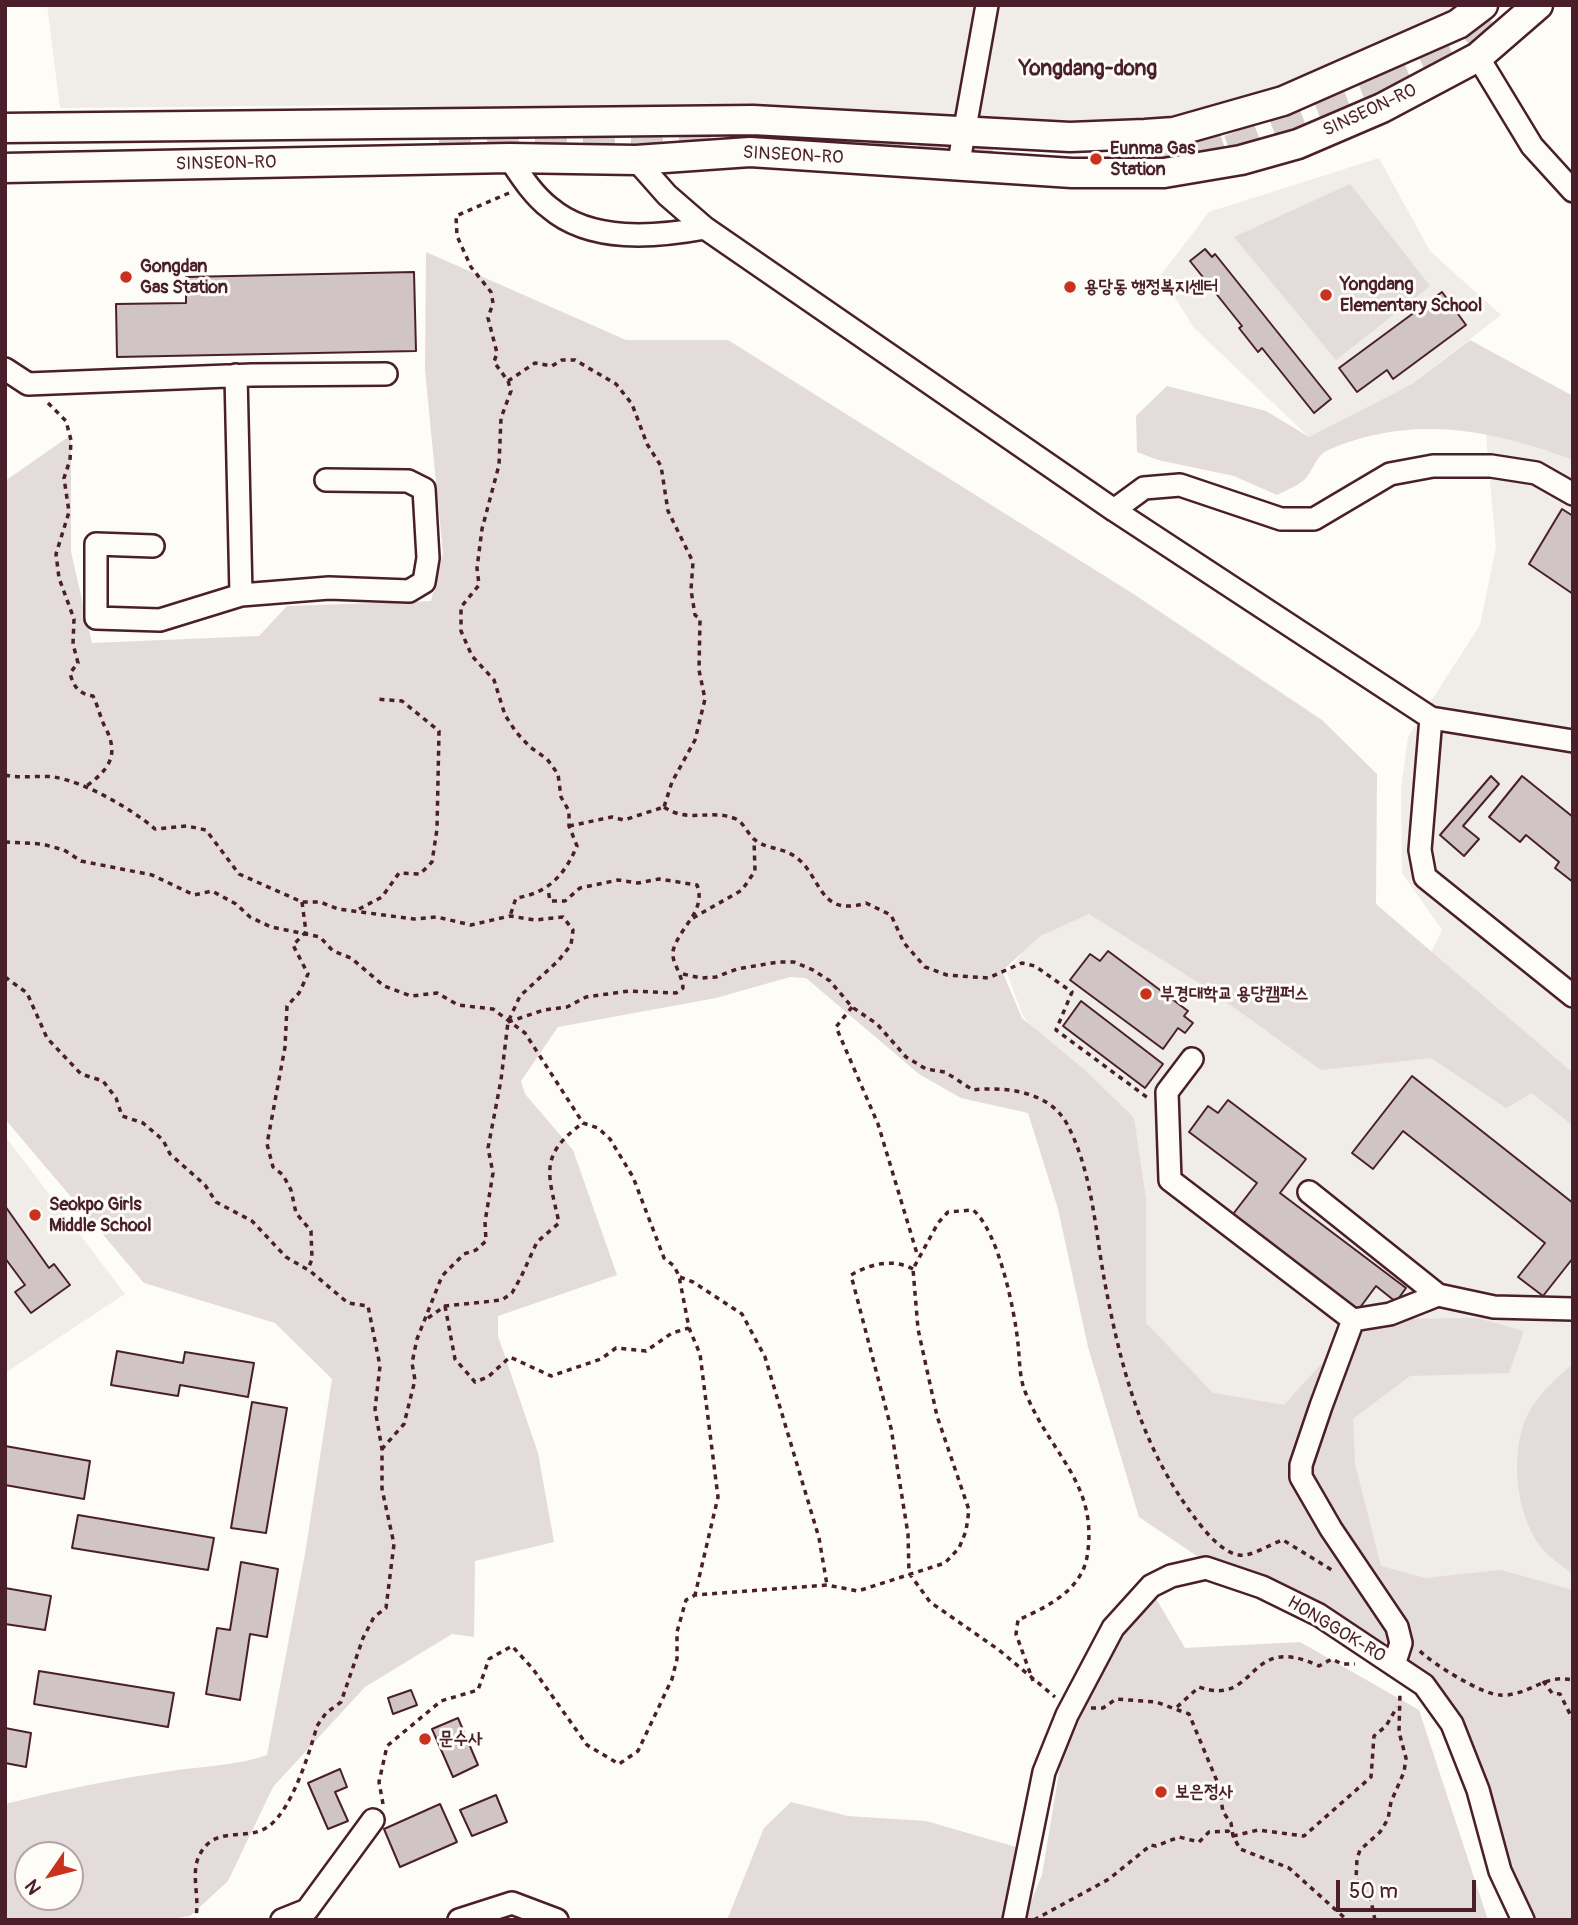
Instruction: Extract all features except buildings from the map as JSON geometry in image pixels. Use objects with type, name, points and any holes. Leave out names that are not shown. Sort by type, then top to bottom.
[{"type":"main road","name":"SINSEON-RO","points":[[5,128],[753,120],[1070,137],[1174,132],[1283,101],[1458,24],[1483,5]]},
{"type":"main road","name":"SINSEON-RO","points":[[5,168],[509,158],[636,159],[750,152],[1072,173],[1164,173],[1241,160],[1298,144],[1382,108],[1478,57],[1528,9]]},
{"type":"street","points":[[958,167],[987,5]]},
{"type":"street","points":[[1478,57],[1532,146],[1573,191]]},
{"type":"street","points":[[509,158],[527,185],[549,208],[566,220],[601,231],[647,235],[705,228]]},
{"type":"street","points":[[636,159],[667,195],[705,228],[1114,510],[1431,718],[1573,741]]},
{"type":"street","points":[[5,369],[28,384],[236,375],[386,374]]},
{"type":"street","points":[[236,375],[241,595]]},
{"type":"street","points":[[1114,510],[1144,488],[1180,485],[1281,519],[1314,519],[1390,474],[1433,466],[1491,466],[1536,473],[1573,494]]},
{"type":"street","points":[[153,546],[96,544],[96,618],[160,620],[241,595],[329,587],[409,591],[425,582],[428,558],[424,489],[408,481],[326,480]]},
{"type":"street","points":[[1431,718],[1420,850],[1425,877],[1573,996]]},
{"type":"street","points":[[1192,1059],[1167,1092],[1170,1181],[1353,1320],[1390,1314],[1438,1295]]},
{"type":"street","points":[[1309,1192],[1438,1295],[1494,1307],[1573,1309]]},
{"type":"street","points":[[1353,1320],[1301,1465],[1301,1477],[1331,1529],[1397,1627],[1401,1643],[1394,1665]]},
{"type":"street","name":"HONGGOK-RO","points":[[1014,1920],[1044,1772],[1073,1704],[1114,1628],[1151,1586],[1171,1576],[1206,1568],[1262,1587],[1320,1615],[1424,1685],[1452,1724],[1478,1790],[1500,1871],[1523,1920]]},
{"type":"street","points":[[282,1920],[307,1910],[373,1820]]},
{"type":"street","points":[[459,1920],[512,1902],[557,1920]]},
{"type":"path","points":[[510,916],[516,898],[548,889],[568,867],[576,846],[569,826],[569,811],[561,797],[558,774],[548,759],[530,747],[516,732],[505,715],[494,680],[472,656],[461,631],[461,607],[479,585],[477,568],[482,530],[499,465],[501,418],[511,391],[508,381],[494,362],[497,354],[488,318],[493,303],[491,292],[471,267],[457,236],[456,216],[527,185]]},
{"type":"path","points":[[508,381],[535,363],[552,366],[562,360],[575,360],[616,384],[626,396],[647,444],[661,466],[668,511],[693,562],[691,590],[695,615],[700,619],[699,670],[705,699],[695,740],[672,782],[664,807]]},
{"type":"path","points":[[28,384],[66,421],[71,440],[70,460],[64,478],[69,512],[57,554],[59,578],[74,619],[73,644],[78,663],[70,673],[73,684],[84,695],[93,696],[112,737],[112,755],[107,768],[85,787]]},
{"type":"path","points":[[357,910],[382,897],[398,873],[420,874],[432,862],[440,801],[439,731],[402,701],[375,699]]},
{"type":"path","points":[[5,775],[32,779],[54,777],[85,787],[124,804],[155,829],[187,826],[206,830],[239,874],[302,902],[414,919],[436,917],[471,925],[510,916],[535,920],[563,917],[573,930],[570,945],[558,961],[520,996],[508,1022],[501,1080],[488,1148],[493,1173],[485,1222],[486,1241],[458,1260],[442,1276],[417,1339],[412,1363],[415,1380],[404,1424],[382,1449]]},
{"type":"path","points":[[569,826],[612,817],[624,820],[664,807]]},
{"type":"path","points":[[664,807],[677,816],[712,814],[739,820],[754,840],[790,854],[809,868],[820,893],[829,900],[841,906],[853,907],[866,903],[882,908],[891,915],[912,954],[925,967],[967,979],[988,978],[1022,962],[1035,966],[1072,992],[1056,1030],[1168,1113]]},
{"type":"path","points":[[691,919],[742,890],[755,871],[754,840]]},
{"type":"path","points":[[5,842],[42,844],[64,850],[81,861],[152,875],[194,895],[212,891],[271,927],[290,934],[306,932],[320,937],[332,951],[351,958],[384,986],[411,996],[437,993],[458,1005],[493,1009],[525,1033],[583,1123],[598,1128],[610,1139],[641,1196],[664,1258],[674,1266],[678,1276],[689,1328],[700,1354],[704,1375],[710,1457],[718,1497],[695,1595]]},
{"type":"path","points":[[508,1022],[544,1010],[567,1007],[586,997],[629,991],[676,993],[683,988],[683,974],[673,961],[673,951],[701,896],[696,885],[659,879],[638,883],[618,880],[580,888],[565,901],[550,901],[548,889]]},
{"type":"path","points":[[302,902],[306,932]]},
{"type":"path","points":[[306,932],[293,945],[308,974],[299,993],[287,1006],[285,1047],[267,1144],[273,1167],[283,1175],[296,1213],[311,1231],[312,1259],[308,1270]]},
{"type":"path","points":[[683,974],[701,978],[716,977],[758,964],[794,962],[830,981],[852,1007],[877,1024],[906,1057],[926,1069],[945,1072],[973,1090],[989,1088],[1033,1095],[1067,1123],[1088,1183],[1125,1376],[1136,1415],[1170,1483],[1219,1545],[1238,1555],[1252,1553],[1283,1540],[1338,1574]]},
{"type":"path","points":[[5,977],[27,993],[47,1038],[81,1074],[103,1082],[116,1098],[122,1116],[144,1123],[205,1185],[216,1202],[252,1221],[286,1257],[308,1270],[348,1303],[368,1306],[380,1366],[374,1409],[382,1449],[382,1489],[394,1544],[391,1589],[386,1608],[374,1617],[363,1638],[341,1702],[326,1713],[317,1726],[284,1811],[267,1828],[246,1834],[221,1834],[203,1849],[197,1859],[195,1920]]},
{"type":"path","points":[[852,1007],[836,1027],[878,1124],[918,1257]]},
{"type":"path","points":[[427,1318],[445,1306],[502,1300],[512,1293],[537,1242],[559,1223],[548,1166],[556,1150],[583,1123]]},
{"type":"path","points":[[373,1820],[383,1804],[379,1782],[387,1746],[441,1701],[478,1690],[489,1659],[512,1646],[533,1669],[587,1745],[618,1764],[638,1751],[672,1679],[677,1659],[677,1632],[686,1600],[695,1595],[827,1585],[858,1591],[945,1563],[959,1548],[966,1531],[969,1510],[937,1416],[918,1329],[913,1269],[938,1223],[948,1212],[973,1210],[985,1219],[1006,1278],[1026,1395],[1051,1442],[1079,1482],[1084,1498],[1087,1560],[1077,1577],[1053,1604],[1018,1620],[1016,1634],[1033,1681]]},
{"type":"path","points":[[913,1269],[888,1262],[866,1267],[851,1275],[891,1429],[908,1534],[909,1573],[930,1602],[999,1650],[1033,1681],[1065,1704],[1103,1708],[1116,1699],[1177,1707],[1189,1714],[1219,1786],[1223,1812],[1231,1823],[1233,1836]]},
{"type":"path","points":[[678,1276],[693,1282],[741,1314],[765,1357],[819,1538],[827,1585]]},
{"type":"path","points":[[445,1306],[455,1359],[475,1382],[488,1377],[510,1357],[551,1376],[601,1359],[616,1348],[646,1352],[672,1333],[689,1328]]},
{"type":"path","points":[[1419,1650],[1443,1670],[1490,1694],[1501,1696],[1526,1690],[1543,1681],[1573,1679]]},
{"type":"path","points":[[1177,1707],[1199,1687],[1215,1693],[1233,1689],[1261,1662],[1278,1656],[1305,1659],[1319,1665],[1332,1659],[1342,1664],[1363,1664]]},
{"type":"path","points":[[1543,1681],[1552,1693],[1560,1694],[1573,1720]]},
{"type":"path","points":[[1233,1836],[1258,1829],[1304,1836],[1316,1828],[1371,1777],[1374,1736],[1386,1726],[1399,1704],[1399,1732],[1406,1758],[1404,1772],[1391,1802],[1388,1819],[1380,1832],[1360,1850],[1357,1859],[1356,1879],[1370,1901],[1375,1920]]},
{"type":"path","points":[[1034,1920],[1109,1880],[1152,1845],[1180,1837],[1199,1842],[1209,1832],[1228,1831],[1240,1849],[1289,1868],[1347,1920]]},
{"type":"shaded area","points":[[47,5],[1466,5],[1312,87],[1170,128],[372,105],[60,108]]},
{"type":"shaded area","name":"Yongdang Elementary School","points":[[1379,158],[1430,251],[1501,315],[1412,384],[1309,437],[1194,328],[1161,275],[1209,212]]},
{"type":"shaded area","points":[[1350,184],[1430,286],[1336,360],[1234,237]]},
{"type":"shaded area","points":[[426,252],[626,340],[728,340],[1135,595],[1322,720],[1377,774],[1376,904],[1573,1073],[1573,1126],[1532,1093],[1506,1108],[1431,1058],[1321,1070],[1204,986],[1089,914],[1040,936],[1002,971],[1022,1018],[1086,1071],[1134,1118],[1146,1199],[1146,1323],[1213,1393],[1284,1405],[1345,1338],[1397,1319],[1477,1318],[1524,1331],[1509,1373],[1410,1376],[1353,1419],[1355,1464],[1381,1566],[1425,1578],[1501,1570],[1573,1590],[1573,1920],[1525,1920],[1482,1806],[1416,1672],[1203,1560],[1139,1517],[1088,1347],[1058,1209],[1028,1113],[961,1098],[919,1074],[806,978],[790,977],[716,998],[558,1027],[521,1081],[525,1094],[573,1150],[617,1275],[498,1316],[498,1336],[538,1453],[554,1542],[475,1561],[474,1637],[452,1634],[365,1687],[273,1787],[228,1881],[190,1916],[164,1920],[5,1920],[5,1804],[108,1781],[231,1764],[267,1755],[305,1554],[332,1379],[275,1323],[144,1283],[5,1119],[5,481],[71,435],[71,552],[92,643],[259,636],[287,606],[431,601],[443,553],[425,370]]},
{"type":"shaded area","points":[[1470,340],[1573,396],[1573,460],[1512,440],[1481,434],[1420,429],[1390,432],[1359,439],[1324,452],[1305,479],[1277,495],[1234,476],[1158,460],[1137,452],[1136,416],[1167,386],[1266,411],[1309,437],[1412,384]]},
{"type":"shaded area","name":"부경대학교 용당캠퍼스","points":[[1485,424],[1573,429],[1573,1608],[1360,1572],[1161,1366],[1132,1285],[1129,1151],[1023,1016],[1007,973],[1056,907],[1112,886],[1391,1035],[1442,930],[1402,873],[1401,790],[1408,737],[1480,625],[1496,547]]},
{"type":"shaded area","name":"Seokpo Girls Middle School","points":[[5,1136],[125,1294],[5,1373]]},
{"type":"shaded area","points":[[1573,1364],[1573,1574],[1540,1546],[1532,1532],[1520,1498],[1517,1462],[1523,1427],[1529,1412],[1549,1386]]},
{"type":"shaded area","points":[[1155,1597],[1185,1648],[1300,1642],[1419,1710],[1488,1920],[1023,1920],[1042,1875],[1062,1754],[1105,1657]]},
{"type":"shaded area","points":[[791,1802],[848,1816],[926,1821],[1016,1847],[1003,1920],[727,1920],[764,1828]]},
{"type":"tunnel","points":[[1375,76],[1449,45],[1487,13]]},
{"type":"tunnel","points":[[1230,151],[1411,82]]},
{"type":"tunnel","points":[[1142,147],[1210,140],[1252,126]]},
{"type":"tunnel","points":[[439,136],[993,145]]},
{"type":"place","name":"Eunma Gas Station","points":[[1096,159]]},
{"type":"place","name":"Gongdan Gas Station","points":[[126,277]]},
{"type":"place","name":"용당동 행정복지센터","points":[[1070,287]]},
{"type":"place","name":"Yongdang Elementary School","points":[[1326,295]]},
{"type":"place","name":"부경대학교 용당캠퍼스","points":[[1146,994]]},
{"type":"place","name":"Seokpo Girls Middle School","points":[[35,1215]]},
{"type":"place","name":"문수사","points":[[425,1739]]},
{"type":"place","name":"보은정사","points":[[1161,1792]]},
{"type":"district","name":"Yongdang-dong","points":[[1088,70]]}]
